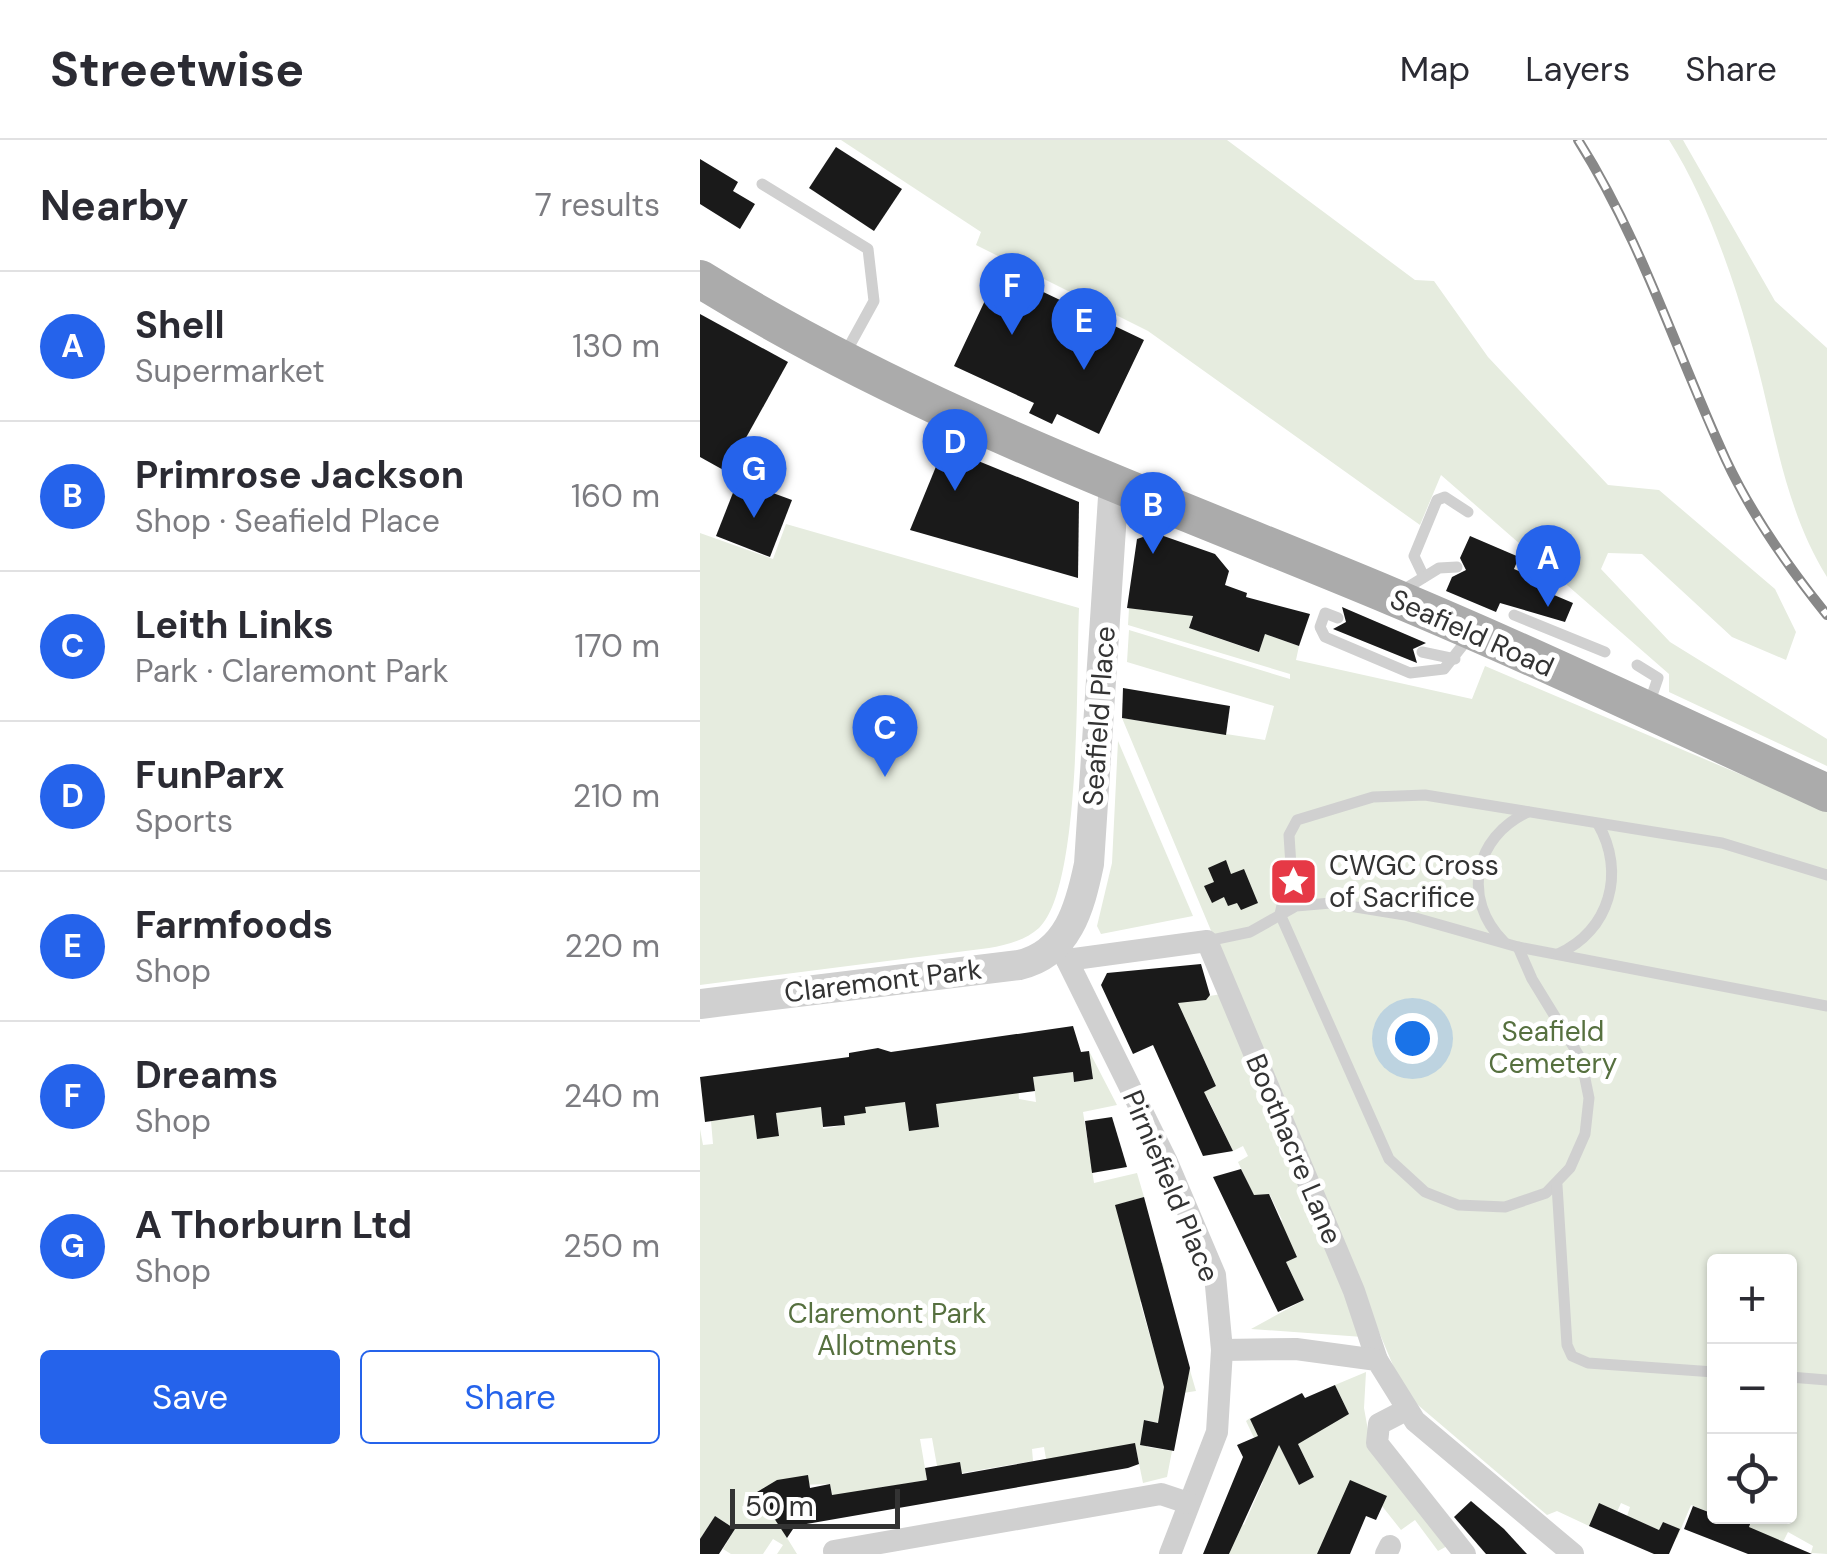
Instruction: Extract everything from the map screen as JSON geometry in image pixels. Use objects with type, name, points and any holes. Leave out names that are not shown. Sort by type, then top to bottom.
[{"type":"main road","name":"Seafield Road","points":[[700,280],[842,360],[938,407],[1392,597],[1492,632],[1646,711],[1827,792]]},
{"type":"street","name":"Seafield Place","points":[[1063,952],[1089,864],[1114,482]]},
{"type":"street","points":[[1063,952],[1207,941]]},
{"type":"street","name":"Boothacre Lane","points":[[1207,941],[1354,1291],[1377,1360],[1406,1410],[1501,1498],[1574,1554]]},
{"type":"street","name":"Claremont Park","points":[[700,1004],[1020,964],[1063,952]]},
{"type":"street","name":"Pirniefield Place","points":[[1063,952],[1166,1162],[1212,1266],[1222,1350],[1217,1432],[1170,1554]]},
{"type":"street","points":[[1222,1350],[1296,1349],[1377,1360]]},
{"type":"street","points":[[1406,1410],[1378,1424],[1377,1443],[1465,1554]]},
{"type":"street","points":[[834,1550],[1160,1494],[1188,1504]]},
{"type":"lane","points":[[762,184],[868,250],[874,300],[842,360]]},
{"type":"lane","points":[[1424,576],[1414,556],[1437,500],[1445,497],[1468,512]]},
{"type":"lane","points":[[1392,597],[1439,568],[1457,567]]},
{"type":"lane","points":[[1338,618],[1325,612],[1320,627],[1325,637],[1410,673],[1437,672],[1492,632]]},
{"type":"lane","points":[[1422,652],[1492,632],[1605,652]]},
{"type":"lane","points":[[1637,665],[1658,678],[1646,711]]},
{"type":"lane","points":[[1558,1186],[1516,1205],[1476,1208],[1425,1192],[1389,1159],[1280,914],[1292,858],[1289,835],[1304,816],[1374,797],[1406,795],[1741,848],[1827,875]]},
{"type":"lane","points":[[1504,942],[1482,910],[1478,870],[1495,834],[1528,812]]},
{"type":"lane","points":[[1558,954],[1586,936],[1609,898],[1611,854],[1598,824]]},
{"type":"lane","points":[[1207,941],[1250,932],[1280,914],[1310,904],[1360,906],[1518,947],[1827,1006]]},
{"type":"lane","points":[[1518,947],[1532,979],[1574,1045],[1588,1085],[1585,1134],[1558,1186],[1566,1345],[1572,1356],[1588,1363],[1707,1372]]},
{"type":"lane","points":[[1797,1378],[1827,1380]]},
{"type":"green space","points":[[841,140],[1227,140],[1415,280],[1434,281],[1488,357],[1608,485],[1659,490],[1775,589],[1796,632],[1786,660],[1732,637],[1642,554],[1608,553],[1601,569],[1670,642],[1827,739],[1827,766],[1669,692],[1669,674],[1441,475],[1420,525],[1148,331],[976,245],[981,232]]},
{"type":"green space","points":[[1669,140],[1683,140],[1775,301],[1827,348],[1827,577],[1790,494],[1728,268],[1701,200]]},
{"type":"green space","points":[[786,524],[1079,608],[1070,826],[1053,905],[1039,928],[1028,936],[989,948],[700,985],[700,533],[773,559]]},
{"type":"green space","name":"Seafield Cemetery","points":[[1197,601],[1189,628],[1258,652],[1265,634],[1299,646],[1296,660],[1472,699],[1485,666],[1827,811],[1827,1554],[1811,1553],[1813,1546],[1788,1532],[1783,1542],[1748,1528],[1750,1524],[1797,1524],[1797,1254],[1707,1254],[1707,1511],[1691,1505],[1677,1538],[1670,1535],[1673,1526],[1663,1522],[1659,1530],[1627,1516],[1630,1507],[1621,1503],[1617,1512],[1599,1504],[1589,1526],[1557,1511],[1547,1515],[1405,1394],[1122,718],[1265,740],[1274,706],[1127,662],[1129,630],[1290,679],[1290,674],[1128,625],[1129,608],[1169,613]]},
{"type":"green space","points":[[1118,741],[1193,916],[1101,934],[1097,926],[1112,863]]},
{"type":"green space","points":[[1222,994],[1363,1337],[1251,1329],[1304,1300],[1286,1262],[1297,1256],[1269,1227],[1282,1220],[1270,1195],[1256,1200],[1238,1162],[1248,1156],[1243,1146],[1233,1151],[1207,1097],[1180,1103],[1216,1086],[1190,1029],[1157,1043],[1178,1001]]},
{"type":"green space","name":"Claremont Park Allotments","points":[[1089,1051],[1117,1105],[1083,1112],[1094,1183],[1137,1173],[1144,1197],[1116,1205],[1135,1271],[1163,1263],[1169,1294],[1140,1302],[1159,1367],[1187,1360],[1196,1391],[1164,1396],[1159,1423],[1145,1420],[1147,1447],[1172,1451],[1167,1477],[1143,1483],[1136,1449],[1083,1453],[1087,1476],[1058,1480],[1054,1458],[1046,1459],[1044,1447],[1032,1449],[1033,1461],[939,1477],[932,1438],[920,1439],[927,1480],[832,1496],[830,1484],[767,1486],[758,1491],[797,1554],[777,1554],[783,1545],[773,1539],[763,1554],[731,1554],[723,1549],[735,1529],[715,1516],[700,1539],[700,1129],[703,1145],[713,1144],[711,1121],[754,1115],[779,1135],[776,1113],[821,1107],[823,1129],[845,1125],[844,1116],[864,1100],[933,1084],[961,1101],[1018,1086],[1019,1099],[1036,1102],[1033,1077],[1073,1072],[1074,1082],[1092,1079]]},
{"type":"green space","points":[[1366,1372],[1364,1408],[1369,1436],[1451,1544],[1438,1551],[1415,1520],[1401,1530],[1382,1506],[1386,1496],[1317,1554],[1229,1554],[1234,1521],[1244,1525],[1263,1482],[1237,1470],[1264,1459],[1246,1421],[1250,1418],[1259,1437],[1272,1431],[1299,1485],[1314,1477],[1297,1442],[1349,1414],[1335,1385]]},
{"type":"building","points":[[836,147],[902,189],[874,231],[809,188]]},
{"type":"building","points":[[700,159],[738,182],[733,191],[755,204],[740,229],[700,204]]},
{"type":"building","points":[[999,271],[1144,340],[1099,434],[1057,414],[1052,424],[1029,413],[1034,403],[954,366]]},
{"type":"building","points":[[700,314],[788,362],[727,472],[700,457]]},
{"type":"building","points":[[944,447],[1079,502],[1078,578],[910,530]]},
{"type":"building","points":[[738,480],[792,500],[770,557],[716,536]]},
{"type":"building","points":[[1155,533],[1215,554],[1229,571],[1225,585],[1247,593],[1246,597],[1310,614],[1299,646],[1265,634],[1259,652],[1189,628],[1193,616],[1127,608],[1137,539]]},
{"type":"building","points":[[1470,536],[1519,557],[1514,569],[1557,587],[1554,595],[1573,603],[1565,622],[1500,603],[1496,612],[1446,591],[1452,577],[1466,570],[1460,558]]},
{"type":"building","points":[[1342,607],[1426,643],[1413,649],[1417,663],[1333,629],[1346,622]]},
{"type":"building","points":[[1123,688],[1230,706],[1226,735],[1122,718]]},
{"type":"building","points":[[1226,860],[1231,874],[1244,869],[1258,903],[1241,910],[1237,903],[1228,906],[1224,897],[1212,903],[1204,886],[1214,882],[1208,868]]},
{"type":"building","points":[[1201,964],[1210,995],[1206,1000],[1178,1003],[1216,1086],[1204,1092],[1233,1151],[1203,1156],[1153,1045],[1133,1054],[1101,985],[1107,973]]},
{"type":"building","points":[[1073,1026],[1081,1052],[1089,1051],[1093,1079],[1074,1082],[1073,1072],[1033,1077],[1035,1091],[936,1104],[939,1127],[909,1131],[905,1102],[865,1107],[866,1113],[844,1116],[845,1125],[823,1127],[821,1107],[776,1113],[779,1136],[757,1139],[754,1115],[705,1122],[700,1077],[849,1057],[849,1053],[878,1048],[891,1052]]},
{"type":"building","points":[[1112,1117],[1127,1167],[1092,1173],[1085,1121]]},
{"type":"building","points":[[1241,1169],[1254,1195],[1269,1194],[1297,1257],[1286,1262],[1304,1300],[1278,1312],[1213,1177]]},
{"type":"building","points":[[1144,1197],[1190,1368],[1174,1451],[1140,1445],[1144,1420],[1158,1423],[1164,1387],[1115,1205]]},
{"type":"building","points":[[1335,1385],[1349,1414],[1298,1444],[1314,1477],[1299,1485],[1279,1445],[1229,1554],[1203,1554],[1243,1457],[1237,1445],[1258,1436],[1250,1419],[1302,1393],[1305,1398]]},
{"type":"building","points":[[1135,1443],[1139,1464],[1128,1468],[795,1526],[787,1538],[757,1492],[777,1480],[808,1475],[810,1488],[830,1484],[832,1495],[927,1480],[925,1468],[960,1462],[962,1474]]},
{"type":"building","points":[[1350,1480],[1387,1496],[1376,1520],[1366,1516],[1350,1554],[1317,1554]]},
{"type":"building","points":[[1471,1501],[1527,1554],[1486,1554],[1454,1517]]},
{"type":"building","points":[[1599,1503],[1659,1530],[1663,1522],[1680,1529],[1669,1554],[1654,1554],[1589,1526]]},
{"type":"building","points":[[1693,1506],[1707,1511],[1707,1524],[1750,1524],[1749,1527],[1812,1554],[1748,1554],[1684,1529]]},
{"type":"building","points":[[715,1516],[735,1529],[719,1554],[700,1554],[700,1539]]},
{"type":"railway","points":[[1578,140],[1640,257],[1736,481],[1772,540],[1827,615]]},
{"type":"place","name":"Dreams","points":[[1012,335]]},
{"type":"place","name":"Farmfoods","points":[[1084,370]]},
{"type":"place","name":"FunParx","points":[[955,491]]},
{"type":"place","name":"A Thorburn Ltd","points":[[754,518]]},
{"type":"place","name":"Primrose Jackson","points":[[1153,554]]},
{"type":"place","name":"Shell","points":[[1548,607]]},
{"type":"place","name":"Leith Links","points":[[885,777]]},
{"type":"place","name":"CWGC Cross of Sacrifice","points":[[1294,881]]}]
